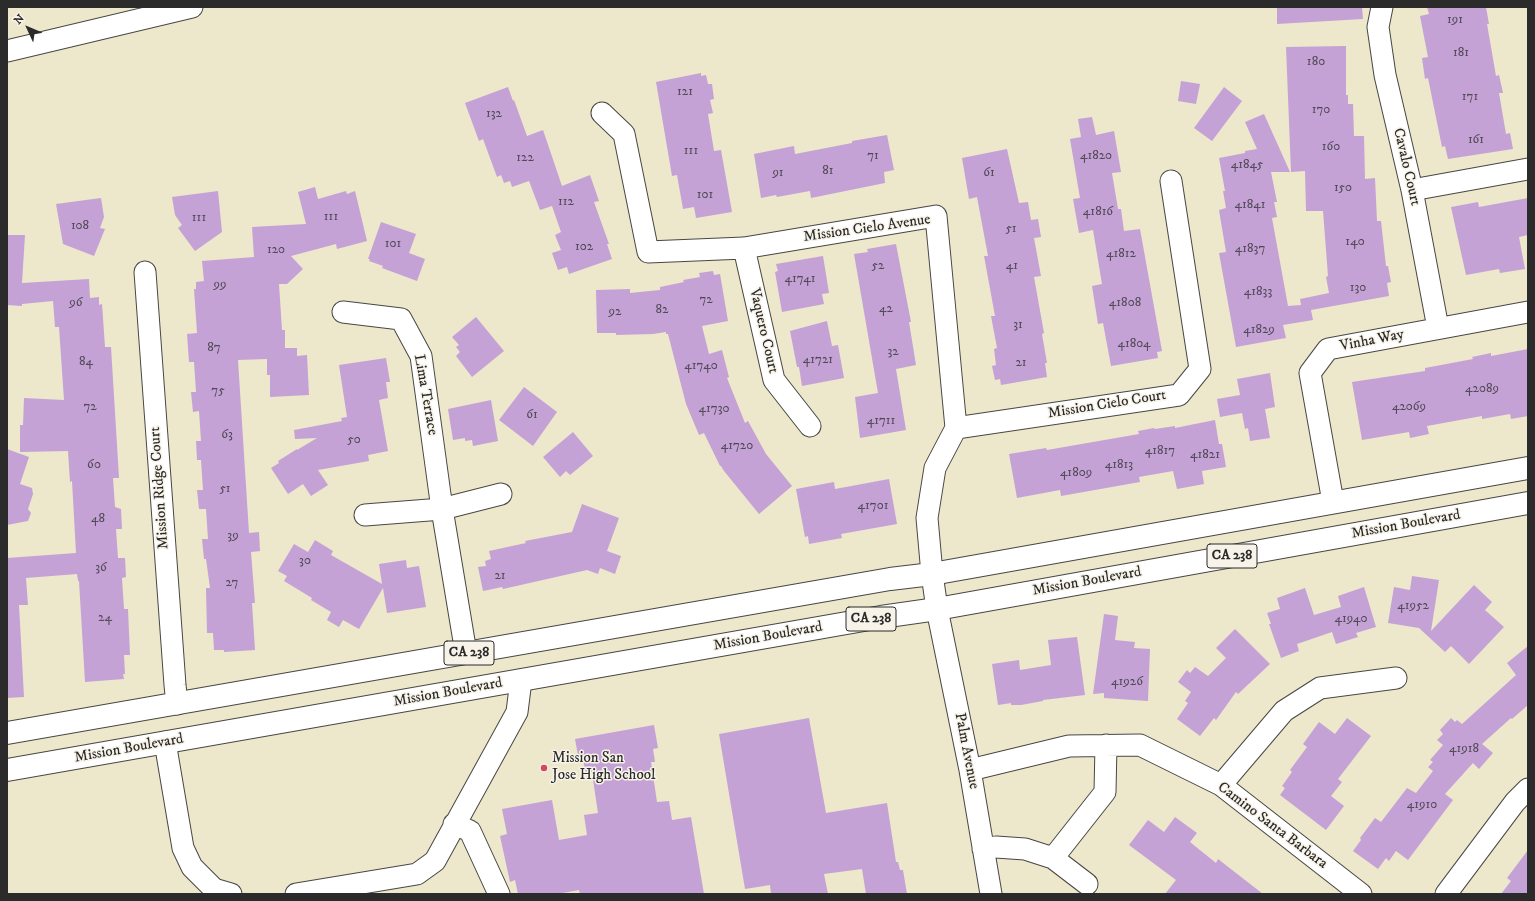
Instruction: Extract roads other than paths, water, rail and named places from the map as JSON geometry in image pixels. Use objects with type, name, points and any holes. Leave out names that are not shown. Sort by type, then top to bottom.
[{"type":"main road","name":"CA 238","points":[[7,734],[890,579],[932,574],[1528,468]]},
{"type":"main road","name":"Mission Boulevard","points":[[7,770],[881,617],[937,609],[1528,503]]},
{"type":"street","points":[[7,51],[192,7]]},
{"type":"street","name":"Cavalo Court","points":[[1382,7],[1378,27],[1385,76],[1412,190],[1438,328]]},
{"type":"street","name":"Mission Cielo Avenue","points":[[602,113],[624,134],[648,252],[744,248],[936,216],[956,428]]},
{"type":"street","points":[[1412,190],[1528,169]]},
{"type":"street","name":"Mission Cielo Court","points":[[956,428],[1179,395],[1200,369],[1171,181]]},
{"type":"street","name":"Vaquero Court","points":[[744,248],[774,380],[810,426]]},
{"type":"street","name":"Mission Ridge Court","points":[[145,272],[177,704]]},
{"type":"street","name":"Lima Terrace","points":[[343,312],[401,319],[421,356],[442,509],[466,653]]},
{"type":"street","name":"Vinha Way","points":[[1333,502],[1310,374],[1328,349],[1528,312]]},
{"type":"street","points":[[937,609],[927,518],[935,468],[956,428]]},
{"type":"street","points":[[365,514],[442,509],[501,494]]},
{"type":"street","name":"Palm Avenue","points":[[937,609],[970,770],[991,894]]},
{"type":"street","points":[[1221,785],[1284,711],[1320,688],[1396,678]]},
{"type":"street","points":[[296,894],[417,874],[435,861],[517,712],[520,680]]},
{"type":"street","points":[[165,742],[183,848],[192,867],[214,889],[231,894]]},
{"type":"street","points":[[1053,858],[1105,792],[1106,745]]},
{"type":"street","name":"Camino Santa Barbara","points":[[970,770],[1069,746],[1140,745],[1221,785],[1361,894]]},
{"type":"street","points":[[1446,894],[1515,802],[1528,789]]},
{"type":"street","points":[[454,824],[470,831],[499,894]]},
{"type":"street","points":[[984,849],[996,847],[1025,849],[1053,858],[1089,891]]},
{"type":"place","name":"Mission San Jose High School","points":[[544,768]]}]
